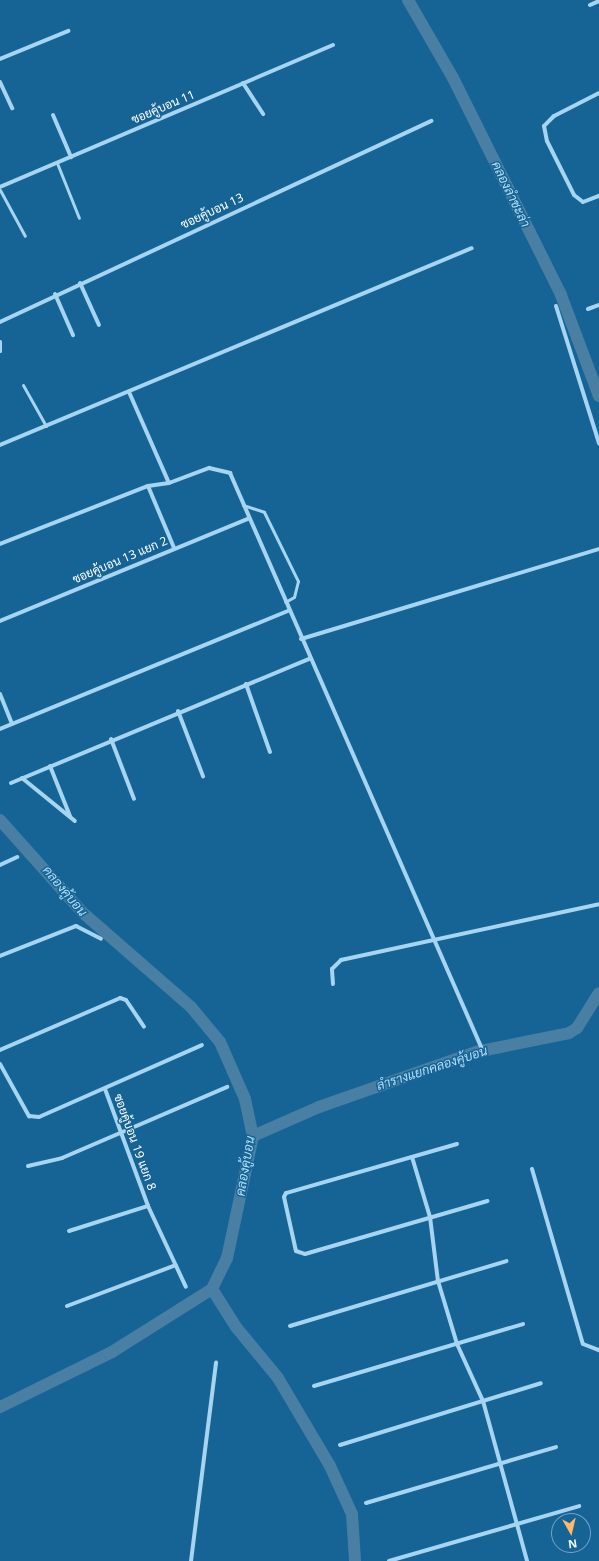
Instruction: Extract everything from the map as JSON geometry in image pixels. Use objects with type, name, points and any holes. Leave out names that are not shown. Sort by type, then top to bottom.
[{"type":"street","points":[[590,5],[599,1]]},
{"type":"street","points":[[0,59],[68,31]]},
{"type":"street","name":"ซอยคู้บอน 11","points":[[0,187],[333,45]]},
{"type":"street","points":[[0,82],[12,108]]},
{"type":"street","points":[[243,83],[263,114]]},
{"type":"street","points":[[599,93],[554,116],[544,126],[547,141],[574,195],[583,202],[599,196]]},
{"type":"street","points":[[53,114],[71,157]]},
{"type":"street","name":"ซอยคู้บอน 13","points":[[0,322],[54,294],[432,121]]},
{"type":"street","points":[[0,445],[472,248]]},
{"type":"street","points":[[80,283],[99,325]]},
{"type":"street","points":[[54,294],[73,335]]},
{"type":"street","points":[[588,309],[599,305]]},
{"type":"street","points":[[556,306],[599,443]]},
{"type":"street","points":[[128,392],[169,483]]},
{"type":"street","points":[[0,544],[148,486],[169,483],[209,468],[221,468],[230,473],[248,519],[300,639],[436,938],[482,1049]]},
{"type":"street","points":[[148,486],[174,548]]},
{"type":"street","name":"ซอยคู้บอน 13 แยก 2","points":[[0,621],[174,548],[248,519]]},
{"type":"street","points":[[300,639],[599,549]]},
{"type":"street","points":[[0,729],[288,610]]},
{"type":"street","points":[[11,783],[178,711],[309,659]]},
{"type":"street","points":[[246,684],[270,752]]},
{"type":"street","points":[[0,694],[12,724]]},
{"type":"street","points":[[178,711],[203,776]]},
{"type":"street","points":[[111,740],[134,799]]},
{"type":"street","points":[[50,766],[70,816]]},
{"type":"street","points":[[22,778],[75,821]]},
{"type":"street","points":[[0,865],[18,857]]},
{"type":"street","points":[[333,984],[332,969],[341,960],[436,938],[599,904]]},
{"type":"street","points":[[0,956],[76,926],[100,939]]},
{"type":"street","points":[[0,1050],[120,998],[126,1000],[144,1027]]},
{"type":"street","points":[[105,1088],[202,1045]]},
{"type":"street","name":"ซอยคู้บอน 19 แยก 8","points":[[0,1064],[32,1117],[105,1088],[119,1133],[148,1206],[186,1287]]},
{"type":"street","points":[[28,1166],[62,1158],[227,1087]]},
{"type":"street","points":[[458,1144],[286,1193],[284,1197],[296,1251],[306,1254],[487,1201]]},
{"type":"street","points":[[412,1157],[430,1217],[438,1281],[457,1344],[483,1401],[527,1561]]},
{"type":"street","points":[[532,1169],[583,1344],[599,1350]]},
{"type":"street","points":[[69,1231],[148,1206]]},
{"type":"street","points":[[290,1326],[506,1262]]},
{"type":"street","points":[[67,1306],[176,1265]]},
{"type":"street","points":[[314,1386],[523,1324]]},
{"type":"street","points":[[192,1561],[216,1364]]},
{"type":"street","points":[[340,1445],[541,1383]]},
{"type":"street","points":[[366,1503],[556,1447]]},
{"type":"street","points":[[389,1561],[579,1506]]},
{"type":"lane","points":[[57,163],[79,218]]},
{"type":"lane","points":[[0,190],[24,236]]},
{"type":"lane","points":[[0,341],[0,351]]},
{"type":"lane","points":[[23,385],[46,426]]},
{"type":"lane","points":[[243,505],[264,512],[298,581],[294,597],[284,602]]},
{"type":"waterway","name":"คลองลำชะล่า","points":[[408,0],[453,78],[561,295],[599,396]]},
{"type":"waterway","name":"คลองคู้บอน","points":[[0,820],[82,912],[191,1007],[220,1042],[245,1099],[253,1136],[227,1258],[212,1289],[112,1352],[0,1407]]},
{"type":"waterway","name":"ลำรางแยกคลองคู้บอน","points":[[253,1136],[319,1107],[476,1052],[569,1033],[577,1028],[599,993]]},
{"type":"waterway","points":[[212,1289],[236,1327],[278,1378],[330,1466],[352,1514],[355,1561]]}]
